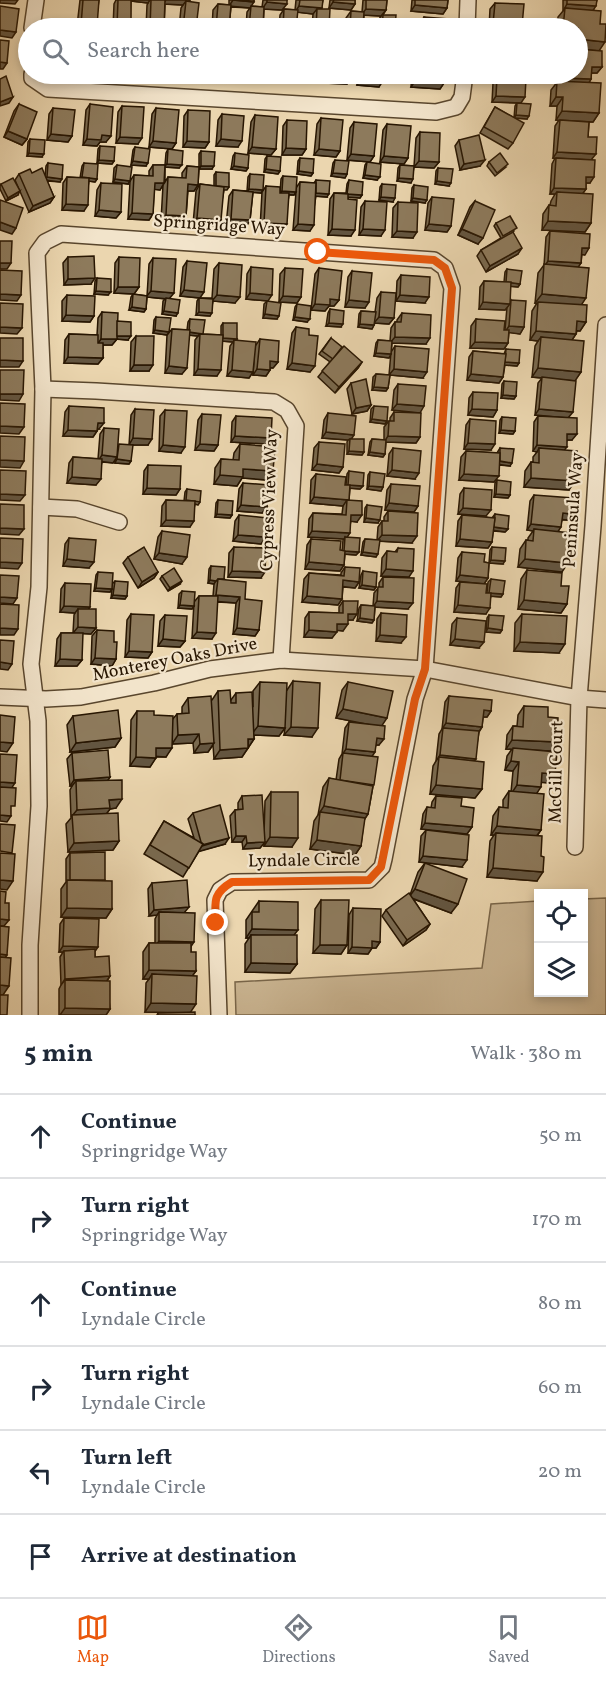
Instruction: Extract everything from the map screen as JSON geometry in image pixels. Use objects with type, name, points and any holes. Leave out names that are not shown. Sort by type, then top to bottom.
[{"type":"street","points":[[33,18],[36,0]]},
{"type":"street","points":[[467,18],[468,0]]},
{"type":"street","points":[[41,84],[48,89],[436,112],[456,107],[462,98],[464,84]]},
{"type":"street","name":"Springridge Way","points":[[34,699],[31,664],[39,587],[43,389],[37,253],[45,242],[62,234],[434,260],[445,268],[452,288],[425,669]]},
{"type":"street","name":"Peninsula Way","points":[[579,698],[600,526],[606,326]]},
{"type":"street","name":"Cypress View Way","points":[[43,389],[274,402],[286,410],[296,426],[280,660]]},
{"type":"street","points":[[40,507],[77,508],[119,522]]},
{"type":"street","name":"Monterey Oaks Drive","points":[[0,697],[34,699],[81,697],[210,669],[280,660],[425,669],[579,698],[606,700]]},
{"type":"street","name":"Lyndale Circle","points":[[219,1015],[215,900],[220,890],[232,882],[369,880],[381,867],[415,699],[425,669]]},
{"type":"street","name":"McGill Court","points":[[575,847],[579,698]]},
{"type":"street","points":[[30,1015],[30,945],[39,806],[38,721],[34,699]]},
{"type":"shaded area","points":[[606,898],[606,1015],[236,1015],[235,982],[482,968],[491,904],[534,901],[534,997],[588,997],[588,899]]},
{"type":"building","points":[[83,0],[99,0],[98,18],[82,18]]},
{"type":"building","points":[[118,0],[131,0],[131,18],[117,18]]},
{"type":"building","points":[[151,0],[165,0],[164,18],[150,18]]},
{"type":"building","points":[[267,0],[287,0],[287,4],[267,2]]},
{"type":"building","points":[[300,0],[323,0],[322,8],[299,6]]},
{"type":"building","points":[[334,0],[355,0],[355,4],[333,2]]},
{"type":"building","points":[[366,0],[387,0],[386,10],[366,9]]},
{"type":"building","points":[[415,0],[448,0],[447,8],[415,5]]},
{"type":"building","points":[[567,0],[597,0],[596,6],[567,4]]},
{"type":"building","points":[[186,1],[199,3],[197,18],[184,18]]},
{"type":"building","points":[[495,3],[524,4],[523,18],[494,18]]},
{"type":"building","points":[[218,4],[231,5],[230,18],[217,18]]},
{"type":"building","points":[[0,6],[19,9],[16,32],[0,30]]},
{"type":"building","points":[[251,6],[264,7],[263,18],[250,18]]},
{"type":"building","points":[[565,8],[601,11],[600,24],[606,24],[605,42],[588,40],[588,18],[564,18]]},
{"type":"building","points":[[284,9],[298,10],[297,18],[284,18]]},
{"type":"building","points":[[317,9],[330,9],[330,18],[317,18]]},
{"type":"building","points":[[351,11],[364,12],[364,18],[351,18]]},
{"type":"building","points":[[383,15],[396,15],[396,18],[383,18]]},
{"type":"building","points":[[0,40],[9,41],[7,63],[0,62]]},
{"type":"building","points":[[588,50],[602,51],[602,67],[592,67],[591,79],[588,79]]},
{"type":"building","points":[[6,76],[13,97],[0,102],[0,79]]},
{"type":"building","points":[[601,83],[599,113],[562,111],[563,97],[556,97],[557,84]]},
{"type":"building","points":[[497,84],[526,84],[525,97],[496,96]]},
{"type":"building","points":[[517,103],[531,104],[529,116],[516,115]]},
{"type":"building","points":[[19,104],[37,112],[27,139],[8,131]]},
{"type":"building","points":[[90,104],[113,107],[111,136],[102,135],[101,140],[87,139]]},
{"type":"building","points":[[122,106],[144,107],[142,138],[120,137]]},
{"type":"building","points":[[495,107],[524,123],[513,143],[484,127]]},
{"type":"building","points":[[53,108],[75,110],[72,136],[51,134]]},
{"type":"building","points":[[156,108],[179,110],[176,143],[153,141]]},
{"type":"building","points":[[188,110],[210,111],[209,142],[187,141]]},
{"type":"building","points":[[222,114],[244,116],[242,141],[221,139]]},
{"type":"building","points":[[255,115],[278,117],[276,149],[252,147]]},
{"type":"building","points":[[321,118],[343,120],[340,151],[319,149]]},
{"type":"building","points":[[287,120],[307,121],[306,149],[286,148]]},
{"type":"building","points":[[560,120],[589,122],[588,137],[597,137],[596,154],[557,152]]},
{"type":"building","points":[[354,122],[377,124],[374,156],[351,154]]},
{"type":"building","points":[[387,124],[411,126],[408,158],[384,156]]},
{"type":"building","points":[[420,132],[440,133],[439,162],[419,161]]},
{"type":"building","points":[[479,135],[485,160],[464,164],[459,140]]},
{"type":"building","points":[[30,139],[45,140],[44,154],[29,153]]},
{"type":"building","points":[[100,146],[115,147],[114,161],[99,160]]},
{"type":"building","points":[[135,147],[150,149],[148,163],[133,161]]},
{"type":"building","points":[[168,149],[183,151],[182,165],[167,164]]},
{"type":"building","points":[[201,151],[215,152],[214,166],[201,166]]},
{"type":"building","points":[[235,153],[249,155],[248,168],[234,166]]},
{"type":"building","points":[[500,153],[508,164],[497,173],[489,162]]},
{"type":"building","points":[[267,156],[281,157],[280,171],[266,169]]},
{"type":"building","points":[[300,158],[314,159],[313,173],[299,171]]},
{"type":"building","points":[[556,158],[595,160],[594,177],[586,177],[586,189],[554,188]]},
{"type":"building","points":[[335,160],[349,161],[347,174],[333,173]]},
{"type":"building","points":[[367,162],[381,164],[380,177],[365,175]]},
{"type":"building","points":[[48,163],[63,165],[62,179],[47,177]]},
{"type":"building","points":[[84,163],[98,164],[97,179],[82,177]]},
{"type":"building","points":[[117,165],[132,167],[130,181],[115,179]]},
{"type":"building","points":[[153,165],[165,165],[164,183],[155,183],[153,214],[132,213],[134,175],[153,176]]},
{"type":"building","points":[[400,165],[414,166],[413,179],[399,178]]},
{"type":"building","points":[[187,166],[199,167],[198,185],[188,184],[186,216],[166,215],[168,177],[186,178]]},
{"type":"building","points":[[42,168],[54,197],[33,206],[19,174],[30,169],[32,173]]},
{"type":"building","points":[[438,168],[453,169],[451,183],[437,181]]},
{"type":"building","points":[[216,172],[229,173],[229,187],[216,186]]},
{"type":"building","points":[[250,174],[264,175],[263,190],[249,189]]},
{"type":"building","points":[[283,176],[297,177],[296,192],[282,191]]},
{"type":"building","points":[[67,177],[89,178],[88,205],[66,204]]},
{"type":"building","points":[[13,178],[20,191],[8,198],[1,184]]},
{"type":"building","points":[[316,180],[330,181],[329,194],[316,193]]},
{"type":"building","points":[[349,180],[363,182],[362,195],[347,194]]},
{"type":"building","points":[[300,182],[316,183],[314,225],[298,224]]},
{"type":"building","points":[[101,183],[122,184],[121,212],[99,210]]},
{"type":"building","points":[[200,184],[224,187],[221,220],[197,218]]},
{"type":"building","points":[[382,184],[396,185],[395,198],[381,197]]},
{"type":"building","points":[[414,185],[428,187],[427,200],[413,198]]},
{"type":"building","points":[[266,186],[280,187],[280,193],[289,193],[287,224],[264,223]]},
{"type":"building","points":[[233,190],[253,192],[250,220],[231,219]]},
{"type":"building","points":[[557,192],[593,194],[591,223],[548,221],[549,205],[556,206]]},
{"type":"building","points":[[334,193],[348,194],[348,199],[357,200],[355,230],[332,229]]},
{"type":"building","points":[[432,197],[454,199],[451,226],[429,224]]},
{"type":"building","points":[[0,200],[23,208],[16,228],[0,222]]},
{"type":"building","points":[[365,201],[387,202],[385,230],[363,229]]},
{"type":"building","points":[[475,201],[495,210],[483,238],[462,229]]},
{"type":"building","points":[[398,202],[418,203],[417,232],[397,231]]},
{"type":"building","points":[[510,216],[517,228],[503,236],[496,223]]},
{"type":"building","points":[[550,231],[590,234],[589,248],[582,248],[581,263],[548,261]]},
{"type":"building","points":[[513,232],[522,248],[490,266],[481,250]]},
{"type":"building","points":[[0,241],[12,241],[11,263],[0,263]]},
{"type":"building","points":[[94,256],[95,278],[68,279],[68,257]]},
{"type":"building","points":[[119,257],[140,258],[139,287],[118,287]]},
{"type":"building","points":[[153,258],[176,259],[174,293],[151,291]]},
{"type":"building","points":[[187,261],[207,263],[204,292],[184,290]]},
{"type":"building","points":[[219,263],[242,265],[240,297],[217,295]]},
{"type":"building","points":[[544,264],[589,268],[586,298],[542,294]]},
{"type":"building","points":[[251,267],[273,269],[272,295],[250,293]]},
{"type":"building","points":[[285,268],[303,269],[301,297],[283,296]]},
{"type":"building","points":[[319,268],[342,271],[339,300],[330,299],[330,305],[315,304]]},
{"type":"building","points":[[507,269],[522,271],[520,284],[506,282]]},
{"type":"building","points":[[0,270],[22,271],[21,295],[0,294]]},
{"type":"building","points":[[352,271],[372,273],[369,302],[349,300]]},
{"type":"building","points":[[401,275],[430,277],[429,297],[400,295]]},
{"type":"building","points":[[97,278],[111,279],[111,292],[96,291]]},
{"type":"building","points":[[484,281],[511,282],[510,304],[483,302]]},
{"type":"building","points":[[381,292],[396,293],[394,318],[379,317]]},
{"type":"building","points":[[133,294],[147,296],[146,309],[132,307]]},
{"type":"building","points":[[67,295],[95,296],[94,316],[66,315]]},
{"type":"building","points":[[166,298],[180,300],[178,313],[164,311]]},
{"type":"building","points":[[199,298],[213,299],[212,313],[199,312]]},
{"type":"building","points":[[511,300],[526,301],[524,327],[509,326]]},
{"type":"building","points":[[267,301],[281,303],[279,316],[265,314]]},
{"type":"building","points":[[538,302],[587,305],[586,322],[577,321],[576,334],[536,331]]},
{"type":"building","points":[[0,303],[23,304],[22,328],[0,327]]},
{"type":"building","points":[[297,304],[311,306],[310,319],[295,317]]},
{"type":"building","points":[[330,309],[344,311],[343,324],[329,323]]},
{"type":"building","points":[[361,311],[376,312],[374,325],[360,324]]},
{"type":"building","points":[[102,312],[118,313],[117,339],[101,339]]},
{"type":"building","points":[[402,313],[431,315],[430,338],[395,337],[395,322],[401,322]]},
{"type":"building","points":[[156,317],[171,318],[169,332],[155,330]]},
{"type":"building","points":[[190,319],[205,320],[203,334],[189,332]]},
{"type":"building","points":[[476,319],[505,321],[504,330],[509,330],[508,343],[475,342]]},
{"type":"building","points":[[117,321],[131,322],[131,336],[117,336]]},
{"type":"building","points":[[223,323],[237,323],[237,339],[223,338]]},
{"type":"building","points":[[296,327],[309,329],[309,335],[318,336],[315,366],[292,363]]},
{"type":"building","points":[[172,329],[190,330],[187,368],[169,366]]},
{"type":"building","points":[[69,334],[98,335],[98,343],[103,343],[103,358],[68,357]]},
{"type":"building","points":[[200,334],[223,335],[221,370],[198,369]]},
{"type":"building","points":[[136,336],[154,336],[153,365],[134,365]]},
{"type":"building","points":[[541,337],[584,341],[581,372],[538,368]]},
{"type":"building","points":[[0,338],[23,338],[23,361],[0,360]]},
{"type":"building","points":[[331,338],[342,347],[333,359],[322,351]]},
{"type":"building","points":[[260,339],[279,341],[278,362],[270,361],[270,370],[257,369]]},
{"type":"building","points":[[234,340],[256,342],[253,372],[232,370]]},
{"type":"building","points":[[378,340],[392,341],[391,354],[376,353]]},
{"type":"building","points":[[344,346],[362,362],[339,387],[322,371]]},
{"type":"building","points":[[395,346],[429,349],[427,372],[394,369]]},
{"type":"building","points":[[506,349],[520,350],[519,363],[505,362]]},
{"type":"building","points":[[473,351],[506,354],[503,377],[471,374]]},
{"type":"building","points":[[0,370],[24,370],[23,394],[0,394]]},
{"type":"building","points":[[376,374],[390,375],[388,388],[374,387]]},
{"type":"building","points":[[542,377],[576,381],[573,412],[539,409]]},
{"type":"building","points":[[366,379],[371,405],[356,408],[351,383]]},
{"type":"building","points":[[504,381],[517,382],[516,396],[503,395]]},
{"type":"building","points":[[398,384],[426,386],[424,406],[397,404]]},
{"type":"building","points":[[473,392],[498,393],[497,410],[472,409]]},
{"type":"building","points":[[0,403],[25,404],[24,427],[0,426]]},
{"type":"building","points":[[69,406],[104,408],[104,423],[98,423],[97,431],[68,430]]},
{"type":"building","points":[[374,406],[388,407],[387,421],[372,419]]},
{"type":"building","points":[[135,409],[154,410],[152,439],[133,438]]},
{"type":"building","points":[[165,410],[187,411],[185,447],[163,445]]},
{"type":"building","points":[[394,412],[421,413],[420,437],[388,436],[389,421],[394,421]]},
{"type":"building","points":[[328,413],[356,416],[354,435],[326,432]]},
{"type":"building","points":[[202,414],[221,415],[218,445],[200,444]]},
{"type":"building","points":[[236,416],[272,418],[271,438],[235,436]]},
{"type":"building","points":[[538,416],[577,418],[577,434],[567,434],[567,447],[537,445]]},
{"type":"building","points":[[502,417],[516,418],[515,431],[501,430]]},
{"type":"building","points":[[470,419],[496,421],[495,444],[468,443]]},
{"type":"building","points":[[104,428],[119,429],[117,457],[102,455]]},
{"type":"building","points":[[0,436],[25,437],[24,461],[0,460]]},
{"type":"building","points":[[350,439],[364,439],[364,452],[349,451]]},
{"type":"building","points":[[372,439],[386,440],[385,454],[370,452]]},
{"type":"building","points":[[319,442],[345,444],[343,467],[317,464]]},
{"type":"building","points":[[119,444],[133,445],[131,461],[117,459]]},
{"type":"building","points":[[240,444],[275,447],[273,471],[243,469],[243,477],[220,475],[221,459],[239,460]]},
{"type":"building","points":[[393,448],[421,451],[419,473],[392,470]]},
{"type":"building","points":[[500,448],[514,449],[512,463],[500,461]]},
{"type":"building","points":[[539,448],[577,451],[575,481],[531,478],[531,462],[539,463]]},
{"type":"building","points":[[466,451],[500,453],[499,476],[464,474]]},
{"type":"building","points":[[73,457],[102,459],[101,479],[72,477]]},
{"type":"building","points":[[148,465],[181,466],[180,489],[147,488]]},
{"type":"building","points":[[0,470],[26,471],[25,495],[0,494]]},
{"type":"building","points":[[349,471],[364,473],[363,486],[348,485]]},
{"type":"building","points":[[370,472],[385,474],[383,487],[369,486]]},
{"type":"building","points":[[316,474],[346,477],[345,485],[350,485],[349,500],[314,497]]},
{"type":"building","points":[[497,480],[511,482],[510,495],[496,494]]},
{"type":"building","points":[[243,483],[269,485],[267,507],[241,505]]},
{"type":"building","points":[[391,484],[420,486],[418,506],[389,503]]},
{"type":"building","points":[[464,488],[492,490],[491,510],[463,508]]},
{"type":"building","points":[[187,489],[201,491],[200,502],[186,500]]},
{"type":"building","points":[[534,495],[573,498],[571,514],[563,513],[561,527],[531,524]]},
{"type":"building","points":[[166,500],[195,501],[194,521],[166,520]]},
{"type":"building","points":[[218,500],[233,501],[232,515],[217,514]]},
{"type":"building","points":[[347,500],[362,501],[362,515],[351,515],[350,533],[312,531],[313,513],[346,515]]},
{"type":"building","points":[[0,504],[24,505],[24,529],[0,528]]},
{"type":"building","points":[[367,505],[382,507],[380,520],[366,518]]},
{"type":"building","points":[[388,511],[418,513],[417,536],[382,535],[382,521],[388,521]]},
{"type":"building","points":[[495,514],[509,516],[508,529],[494,527]]},
{"type":"building","points":[[239,515],[267,518],[266,537],[238,535]]},
{"type":"building","points":[[462,515],[495,518],[492,542],[460,539]]},
{"type":"building","points":[[534,529],[571,533],[568,563],[525,559],[526,540],[533,541]]},
{"type":"building","points":[[162,531],[190,535],[187,557],[159,553]]},
{"type":"building","points":[[345,537],[360,538],[359,552],[344,551]]},
{"type":"building","points":[[0,538],[23,539],[22,563],[0,562]]},
{"type":"building","points":[[69,538],[96,540],[94,562],[67,559]]},
{"type":"building","points":[[311,539],[341,541],[340,550],[345,551],[344,565],[309,562]]},
{"type":"building","points":[[365,539],[380,540],[378,554],[363,552]]},
{"type":"building","points":[[144,547],[158,572],[142,582],[128,557]]},
{"type":"building","points":[[234,547],[266,548],[265,572],[232,571]]},
{"type":"building","points":[[492,547],[506,548],[505,561],[491,560]]},
{"type":"building","points":[[398,548],[414,549],[413,571],[386,569],[387,551],[397,552]]},
{"type":"building","points":[[462,552],[485,554],[484,562],[489,563],[488,578],[460,575]]},
{"type":"building","points":[[211,566],[225,567],[224,579],[210,580]]},
{"type":"building","points":[[345,567],[360,568],[359,582],[343,580],[342,599],[307,596],[309,573],[344,576]]},
{"type":"building","points":[[174,568],[182,581],[170,588],[162,576]]},
{"type":"building","points":[[527,570],[562,573],[561,586],[569,586],[567,604],[524,600]]},
{"type":"building","points":[[363,571],[377,573],[376,587],[362,585]]},
{"type":"building","points":[[98,572],[113,573],[112,589],[96,588]]},
{"type":"building","points":[[0,575],[19,576],[17,598],[0,597]]},
{"type":"building","points":[[383,577],[414,578],[413,603],[377,601],[378,587],[383,587]]},
{"type":"building","points":[[218,579],[246,582],[245,599],[262,601],[259,630],[237,628],[240,597],[216,595]]},
{"type":"building","points":[[491,579],[505,581],[503,594],[489,593]]},
{"type":"building","points":[[115,581],[128,582],[127,596],[113,595]]},
{"type":"building","points":[[460,582],[487,584],[486,593],[491,593],[490,608],[458,605]]},
{"type":"building","points":[[65,583],[91,584],[90,607],[64,606]]},
{"type":"building","points":[[182,591],[195,592],[194,606],[180,605]]},
{"type":"building","points":[[199,596],[218,596],[216,633],[197,632]]},
{"type":"building","points":[[343,601],[358,601],[357,614],[348,614],[348,624],[337,624],[337,632],[309,630],[309,612],[343,613]]},
{"type":"building","points":[[0,604],[19,605],[18,629],[0,628]]},
{"type":"building","points":[[361,605],[375,606],[374,620],[360,618]]},
{"type":"building","points":[[78,609],[96,609],[96,628],[78,627]]},
{"type":"building","points":[[381,613],[407,615],[406,637],[380,635]]},
{"type":"building","points":[[131,614],[154,615],[152,652],[129,651]]},
{"type":"building","points":[[522,614],[567,616],[565,644],[520,642]]},
{"type":"building","points":[[165,615],[187,616],[185,641],[163,639]]},
{"type":"building","points":[[489,615],[504,616],[502,630],[488,628]]},
{"type":"building","points":[[457,618],[486,621],[484,642],[455,639]]},
{"type":"building","points":[[97,630],[114,631],[114,642],[117,642],[116,659],[95,658]]},
{"type":"building","points":[[61,633],[83,633],[82,660],[60,659]]},
{"type":"building","points":[[0,640],[14,641],[12,664],[0,662]]},
{"type":"building","points":[[293,681],[320,683],[318,728],[291,727]]},
{"type":"building","points":[[260,682],[287,683],[285,728],[258,726]]},
{"type":"building","points":[[348,682],[393,691],[387,718],[343,709]]},
{"type":"building","points":[[230,690],[231,703],[236,703],[236,693],[252,692],[254,739],[248,739],[248,748],[220,750],[218,691]]},
{"type":"building","points":[[211,696],[214,743],[200,744],[199,734],[178,735],[177,714],[189,713],[188,698]]},
{"type":"building","points":[[449,696],[492,700],[491,711],[484,710],[482,727],[446,723]]},
{"type":"building","points":[[524,706],[548,707],[548,717],[558,718],[557,742],[512,740],[513,726],[523,727]]},
{"type":"building","points":[[118,710],[121,738],[76,743],[73,716]]},
{"type":"building","points":[[137,711],[154,711],[154,715],[173,716],[172,748],[156,748],[156,758],[136,757]]},
{"type":"building","points":[[0,715],[15,717],[13,743],[0,742]]},
{"type":"building","points":[[349,722],[385,726],[384,739],[377,738],[375,752],[346,749]]},
{"type":"building","points":[[443,728],[479,731],[476,759],[440,755]]},
{"type":"building","points":[[513,748],[557,752],[555,774],[542,773],[541,787],[517,785],[519,762],[511,761]]},
{"type":"building","points":[[108,750],[110,777],[74,780],[72,753]]},
{"type":"building","points":[[343,753],[378,757],[374,785],[340,780]]},
{"type":"building","points":[[0,754],[17,755],[15,783],[0,782]]},
{"type":"building","points":[[439,757],[484,762],[482,789],[436,785]]},
{"type":"building","points":[[329,778],[373,786],[368,814],[324,806]]},
{"type":"building","points":[[122,780],[122,799],[109,800],[110,808],[77,810],[76,781]]},
{"type":"building","points":[[0,787],[16,788],[15,806],[11,806],[11,816],[0,815]]},
{"type":"building","points":[[509,791],[544,794],[541,830],[497,826],[499,807],[508,808]]},
{"type":"building","points":[[271,792],[298,792],[298,838],[270,837]]},
{"type":"building","points":[[262,795],[265,842],[247,843],[246,836],[236,836],[235,810],[243,809],[242,796]]},
{"type":"building","points":[[436,796],[462,798],[461,806],[474,808],[472,827],[425,823],[427,807],[435,808]]},
{"type":"building","points":[[220,805],[229,838],[202,845],[193,813]]},
{"type":"building","points":[[320,812],[365,818],[361,846],[317,840]]},
{"type":"building","points":[[118,813],[119,841],[74,843],[72,815]]},
{"type":"building","points":[[164,821],[203,844],[189,868],[150,845]]},
{"type":"building","points":[[0,824],[15,825],[12,853],[0,851]]},
{"type":"building","points":[[426,830],[469,835],[467,860],[423,856]]},
{"type":"building","points":[[496,833],[542,836],[543,872],[493,868]]},
{"type":"building","points":[[105,852],[105,880],[70,880],[70,853]]},
{"type":"building","points":[[0,853],[15,854],[13,881],[0,880]]},
{"type":"building","points":[[425,863],[467,879],[458,904],[415,889]]},
{"type":"building","points":[[67,880],[112,881],[112,909],[67,908]]},
{"type":"building","points":[[187,880],[189,907],[154,910],[152,883]]},
{"type":"building","points":[[0,891],[6,892],[5,903],[9,903],[9,920],[0,919]]},
{"type":"building","points":[[409,893],[430,924],[407,940],[386,910]]},
{"type":"building","points":[[321,900],[349,900],[347,945],[320,945]]},
{"type":"building","points":[[259,901],[298,902],[298,930],[252,929],[252,912],[259,912]]},
{"type":"building","points":[[353,908],[381,909],[380,942],[372,941],[372,948],[352,947]]},
{"type":"building","points":[[159,912],[195,913],[194,942],[159,941]]},
{"type":"building","points":[[64,918],[99,919],[98,947],[63,946]]},
{"type":"building","points":[[0,926],[9,927],[7,955],[0,954]]},
{"type":"building","points":[[251,935],[297,935],[297,964],[251,963]]},
{"type":"building","points":[[149,943],[191,943],[191,952],[196,952],[196,971],[149,970]]},
{"type":"building","points":[[95,949],[95,957],[109,956],[110,976],[65,979],[64,951]]},
{"type":"building","points":[[0,957],[11,958],[9,986],[0,985]]},
{"type":"building","points":[[152,974],[197,976],[196,1004],[151,1003]]},
{"type":"building","points":[[65,980],[110,981],[110,1009],[65,1008]]},
{"type":"building","points":[[0,995],[8,995],[7,1015],[0,1015]]},
{"type":"building","points":[[195,1012],[195,1015],[158,1015],[158,1013]]},
{"type":"route","points":[[216,923],[215,900],[220,890],[232,882],[369,880],[381,867],[415,699],[425,669],[452,288],[445,268],[434,260],[318,252]]}]
